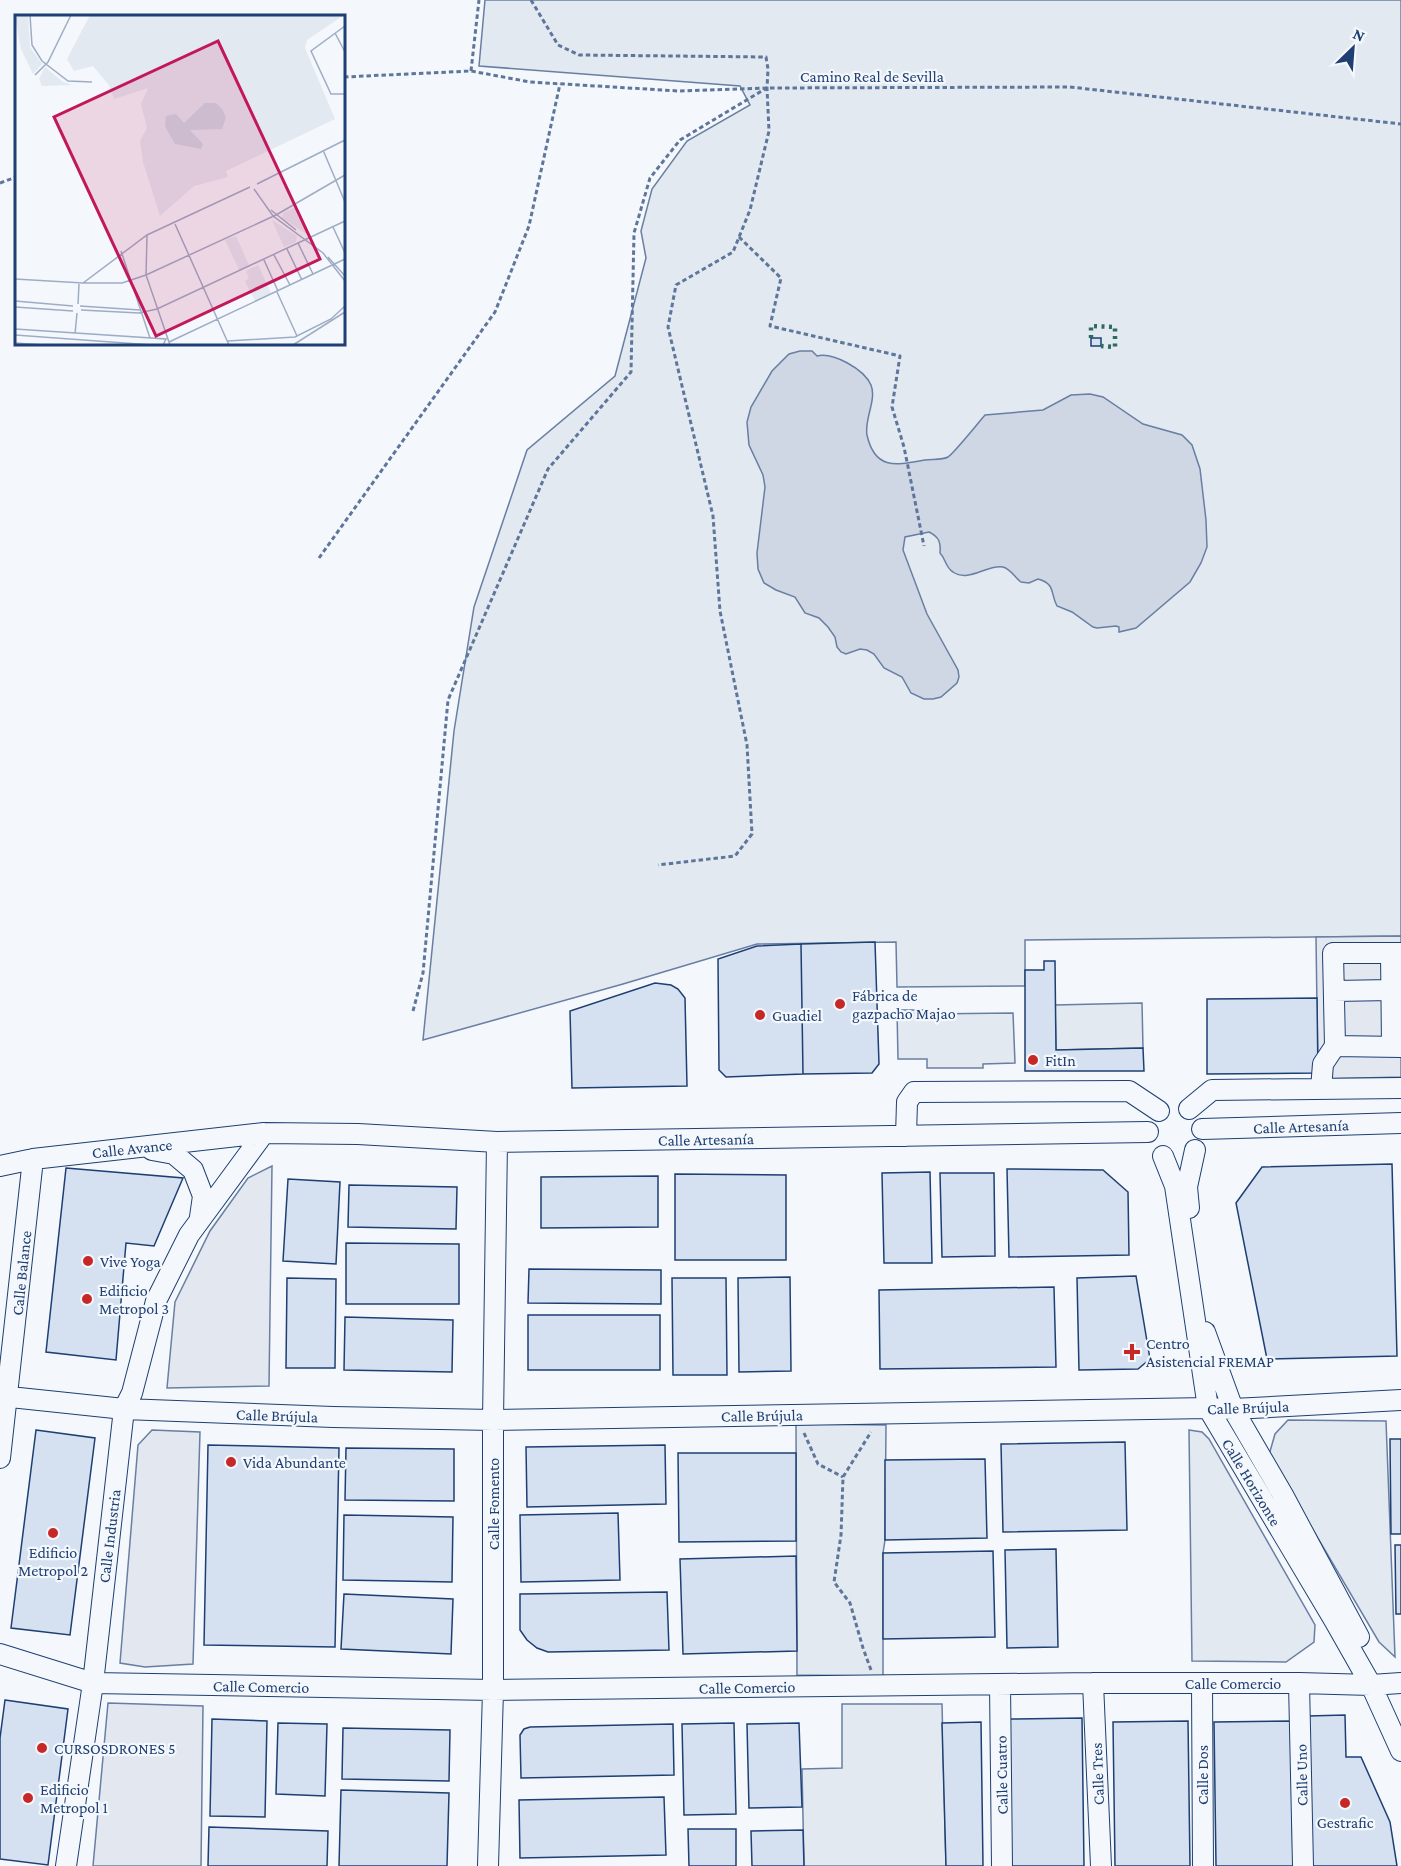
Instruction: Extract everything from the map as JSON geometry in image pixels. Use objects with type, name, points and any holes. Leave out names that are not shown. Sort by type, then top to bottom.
[{"type":"street","points":[[1321,1089],[1323,1064],[1335,1046],[1334,953],[1396,953],[1391,990],[1396,1046],[1335,1046]]},
{"type":"street","points":[[1334,991],[1391,990]]},
{"type":"street","points":[[1189,1109],[1212,1090],[1401,1088]]},
{"type":"street","points":[[906,1136],[907,1102],[914,1092],[1129,1091],[1159,1111]]},
{"type":"street","points":[[1169,1106],[1189,1109],[1199,1120],[1202,1129],[1202,1137],[1195,1150],[1188,1156],[1180,1158],[1163,1156],[1152,1146],[1148,1132],[1150,1123],[1159,1111],[1169,1106]]},
{"type":"street","name":"Calle Artesanía","points":[[1202,1129],[1401,1123]]},
{"type":"street","name":"Calle Artesanía","points":[[264,1133],[358,1134],[497,1142],[1148,1132]]},
{"type":"street","name":"Calle Avance","points":[[0,1166],[33,1159],[264,1133]]},
{"type":"street","name":"Calle Industria","points":[[66,1866],[93,1683],[124,1409],[132,1393],[156,1301],[189,1235],[264,1133]]},
{"type":"street","name":"Calle Fomento","points":[[488,1866],[493,1690],[492,1420],[497,1142]]},
{"type":"street","points":[[139,1147],[174,1154],[192,1170],[203,1196],[200,1220]]},
{"type":"street","name":"Calle Horizonte","points":[[1195,1150],[1187,1187],[1204,1328],[1233,1409],[1283,1495],[1385,1684],[1401,1726]]},
{"type":"street","name":"Calle Horizonte","points":[[1163,1156],[1175,1186],[1208,1408],[1334,1620],[1385,1684],[1401,1751]]},
{"type":"street","name":"Calle Balance","points":[[0,1458],[4,1397],[33,1159]]},
{"type":"street","points":[[4,1397],[124,1409]]},
{"type":"street","name":"Calle Brújula","points":[[124,1409],[492,1420],[1233,1409],[1401,1400]]},
{"type":"street","name":"Calle Comercio","points":[[0,1654],[93,1683],[493,1690],[1094,1683],[1385,1684]]},
{"type":"street","name":"Calle Tres","points":[[1094,1683],[1101,1866]]},
{"type":"street","name":"Calle Dos","points":[[1202,1683],[1203,1866]]},
{"type":"street","name":"Calle Uno","points":[[1299,1683],[1303,1866]]},
{"type":"street","name":"Calle Cuatro","points":[[1000,1684],[1002,1866]]},
{"type":"path","points":[[471,71],[478,0]]},
{"type":"path","points":[[531,0],[558,45],[579,55],[766,57],[768,69],[769,131],[750,210],[733,252],[676,285],[668,327],[713,516],[720,611],[747,745],[752,834],[735,856],[657,865]]},
{"type":"path","name":"Camino Real de Sevilla","points":[[345,77],[471,71],[530,82],[679,91],[767,88],[1070,87],[1401,123]]},
{"type":"path","points":[[319,558],[495,312],[529,226],[560,84]]},
{"type":"path","points":[[413,1011],[423,973],[448,700],[548,469],[631,372],[634,233],[650,178],[680,140],[767,88]]},
{"type":"path","points":[[0,183],[15,177]]},
{"type":"path","points":[[739,237],[780,278],[770,326],[900,356],[892,407],[904,447],[924,546]]},
{"type":"path","points":[[877,1685],[850,1603],[834,1582],[841,1535],[843,1477],[884,1413]]},
{"type":"path","points":[[796,1415],[818,1464],[843,1477]]},
{"type":"shaded area","points":[[485,0],[1401,0],[1401,936],[1025,940],[1025,986],[897,987],[896,942],[757,944],[423,1040],[454,731],[474,607],[527,450],[615,376],[646,258],[641,231],[652,189],[687,141],[750,105],[740,86],[479,66]]},
{"type":"shaded area","points":[[812,351],[817,356],[824,355],[839,359],[862,373],[867,379],[871,385],[872,397],[867,435],[876,455],[888,463],[946,458],[985,415],[1043,410],[1071,395],[1090,394],[1103,397],[1143,424],[1182,435],[1192,445],[1200,469],[1207,547],[1201,563],[1190,582],[1136,628],[1119,632],[1119,627],[1116,626],[1093,627],[1072,612],[1057,606],[1050,586],[1044,581],[1038,579],[1029,583],[1021,582],[1003,567],[959,575],[948,568],[940,553],[939,540],[932,534],[929,532],[905,537],[903,550],[927,614],[958,670],[959,677],[957,683],[941,697],[924,699],[911,693],[902,677],[884,668],[874,654],[860,649],[846,654],[841,652],[837,647],[835,637],[819,618],[805,613],[795,597],[764,583],[758,569],[757,553],[765,487],[763,475],[749,445],[747,422],[751,407],[772,371],[789,354]]},
{"type":"shaded area","points":[[1401,936],[1401,1077],[1318,1079],[1316,937]]},
{"type":"shaded area","points":[[1142,1003],[1143,1048],[1056,1050],[1055,1005]]},
{"type":"shaded area","points":[[897,1010],[926,1010],[926,1014],[1013,1013],[1015,1063],[983,1064],[983,1068],[927,1068],[927,1059],[898,1059]]},
{"type":"shaded area","points":[[272,1166],[269,1386],[167,1388],[175,1302],[210,1231],[248,1178]]},
{"type":"shaded area","points":[[1288,1420],[1386,1421],[1395,1657],[1379,1642],[1269,1455],[1275,1434]]},
{"type":"shaded area","points":[[796,1424],[886,1425],[883,1676],[797,1675]]},
{"type":"shaded area","points":[[152,1430],[200,1432],[193,1664],[145,1667],[120,1663],[138,1445]]},
{"type":"shaded area","points":[[1189,1430],[1202,1432],[1209,1439],[1315,1625],[1314,1642],[1286,1662],[1192,1661]]},
{"type":"shaded area","points":[[108,1703],[203,1706],[201,1866],[93,1866]]},
{"type":"shaded area","points":[[842,1704],[942,1704],[946,1866],[804,1866],[802,1769],[842,1768]]},
{"type":"building","points":[[1091,338],[1101,338],[1101,346],[1091,346]]},
{"type":"building","name":"Fábrica de gazpacho Majao","points":[[875,942],[879,1064],[872,1073],[803,1074],[801,944]]},
{"type":"building","name":"Guadiel","points":[[801,944],[803,1074],[726,1077],[719,1070],[718,959],[757,946]]},
{"type":"building","points":[[1044,961],[1055,961],[1056,1050],[1143,1048],[1144,1071],[1025,1071],[1025,970],[1044,970]]},
{"type":"building","points":[[655,983],[671,985],[678,989],[685,998],[687,1086],[572,1088],[570,1011]]},
{"type":"building","points":[[1317,998],[1318,1073],[1207,1074],[1207,999]]},
{"type":"building","points":[[1392,1164],[1397,1356],[1267,1359],[1236,1203],[1262,1167]]},
{"type":"building","name":"Edificio Metropol 3","points":[[66,1168],[183,1178],[154,1246],[126,1243],[116,1360],[46,1352]]},
{"type":"building","points":[[1007,1169],[1103,1170],[1128,1192],[1129,1255],[1009,1257]]},
{"type":"building","points":[[930,1172],[932,1263],[884,1263],[882,1173]]},
{"type":"building","points":[[940,1173],[994,1173],[995,1256],[942,1257]]},
{"type":"building","points":[[675,1174],[786,1175],[786,1260],[675,1260]]},
{"type":"building","points":[[658,1176],[658,1227],[541,1228],[541,1177]]},
{"type":"building","points":[[288,1179],[340,1182],[336,1264],[283,1261]]},
{"type":"building","points":[[349,1185],[457,1187],[456,1229],[348,1227]]},
{"type":"building","points":[[346,1243],[459,1244],[459,1304],[346,1304]]},
{"type":"building","points":[[529,1269],[661,1270],[661,1304],[528,1303]]},
{"type":"building","points":[[1136,1276],[1150,1359],[1138,1369],[1079,1370],[1077,1278]]},
{"type":"building","points":[[790,1277],[791,1371],[739,1372],[738,1278]]},
{"type":"building","points":[[287,1278],[336,1279],[335,1368],[286,1368]]},
{"type":"building","points":[[672,1278],[726,1278],[727,1375],[673,1375]]},
{"type":"building","points":[[1054,1287],[1056,1367],[880,1369],[879,1290]]},
{"type":"building","points":[[528,1315],[660,1315],[660,1370],[528,1370]]},
{"type":"building","points":[[345,1317],[453,1320],[452,1372],[344,1370]]},
{"type":"building","name":"Edificio Metropol 2","points":[[36,1430],[95,1438],[70,1635],[11,1628]]},
{"type":"building","points":[[1390,1439],[1401,1439],[1401,1534],[1391,1534]]},
{"type":"building","points":[[1125,1442],[1127,1530],[1003,1532],[1001,1444]]},
{"type":"building","points":[[208,1445],[339,1448],[335,1647],[204,1645]]},
{"type":"building","points":[[665,1445],[666,1504],[527,1507],[526,1447]]},
{"type":"building","points":[[346,1448],[454,1449],[454,1501],[345,1500]]},
{"type":"building","points":[[678,1453],[796,1453],[796,1541],[679,1542]]},
{"type":"building","points":[[985,1459],[987,1538],[885,1540],[885,1460]]},
{"type":"building","points":[[618,1513],[620,1580],[521,1582],[520,1515]]},
{"type":"building","points":[[344,1515],[453,1517],[452,1582],[343,1580]]},
{"type":"building","points":[[1395,1545],[1401,1545],[1401,1614],[1396,1614]]},
{"type":"building","points":[[1056,1549],[1058,1647],[1007,1648],[1005,1550]]},
{"type":"building","points":[[993,1551],[995,1637],[883,1639],[883,1553]]},
{"type":"building","points":[[796,1556],[797,1651],[683,1654],[680,1559]]},
{"type":"building","points":[[667,1592],[669,1650],[548,1652],[537,1648],[520,1630],[520,1594]]},
{"type":"building","points":[[344,1594],[453,1599],[451,1654],[341,1649]]},
{"type":"building","name":"Edificio Metropol 1","points":[[5,1700],[68,1709],[48,1865],[0,1859],[0,1738]]},
{"type":"building","name":"Gestrafic","points":[[1345,1715],[1346,1757],[1361,1757],[1390,1822],[1397,1866],[1309,1866],[1308,1716]]},
{"type":"building","points":[[1082,1718],[1084,1866],[1010,1866],[1009,1719]]},
{"type":"building","points":[[212,1719],[267,1721],[265,1817],[210,1816]]},
{"type":"building","points":[[1188,1721],[1190,1866],[1115,1866],[1113,1722]]},
{"type":"building","points":[[1291,1721],[1293,1866],[1216,1866],[1214,1722]]},
{"type":"building","points":[[981,1722],[983,1866],[946,1866],[942,1723]]},
{"type":"building","points":[[278,1723],[327,1724],[325,1796],[276,1794]]},
{"type":"building","points":[[734,1723],[736,1814],[684,1815],[682,1724]]},
{"type":"building","points":[[799,1723],[802,1807],[749,1808],[747,1724]]},
{"type":"building","points":[[673,1724],[674,1775],[521,1778],[520,1735],[524,1729]]},
{"type":"building","points":[[343,1728],[450,1730],[449,1781],[342,1779]]},
{"type":"building","points":[[341,1790],[449,1793],[447,1866],[339,1866]]},
{"type":"building","points":[[664,1797],[666,1855],[520,1858],[519,1800]]},
{"type":"building","points":[[209,1827],[328,1831],[327,1866],[208,1866]]},
{"type":"building","points":[[688,1829],[736,1829],[736,1866],[689,1866]]},
{"type":"building","points":[[803,1830],[804,1866],[752,1866],[751,1831]]},
{"type":"hedge","points":[[1091,338],[1091,326],[1115,327],[1115,347],[1101,346]]},
{"type":"place","name":"Fábrica de gazpacho Majao","points":[[840,1004]]},
{"type":"place","name":"Guadiel","points":[[760,1015]]},
{"type":"place","name":"FitIn","points":[[1033,1060]]},
{"type":"place","name":"Vive Yoga","points":[[88,1261]]},
{"type":"place","name":"Edificio Metropol 3","points":[[87,1299]]},
{"type":"place","name":"Centro Asistencial FREMAP","points":[[1132,1352]]},
{"type":"place","name":"Vida Abundante","points":[[231,1462]]},
{"type":"place","name":"Edificio Metropol 2","points":[[53,1533]]},
{"type":"place","name":"CURSOSDRONES 5","points":[[42,1748]]},
{"type":"place","name":"Edificio Metropol 1","points":[[28,1798]]},
{"type":"place","name":"Gestrafic","points":[[1345,1803]]}]
